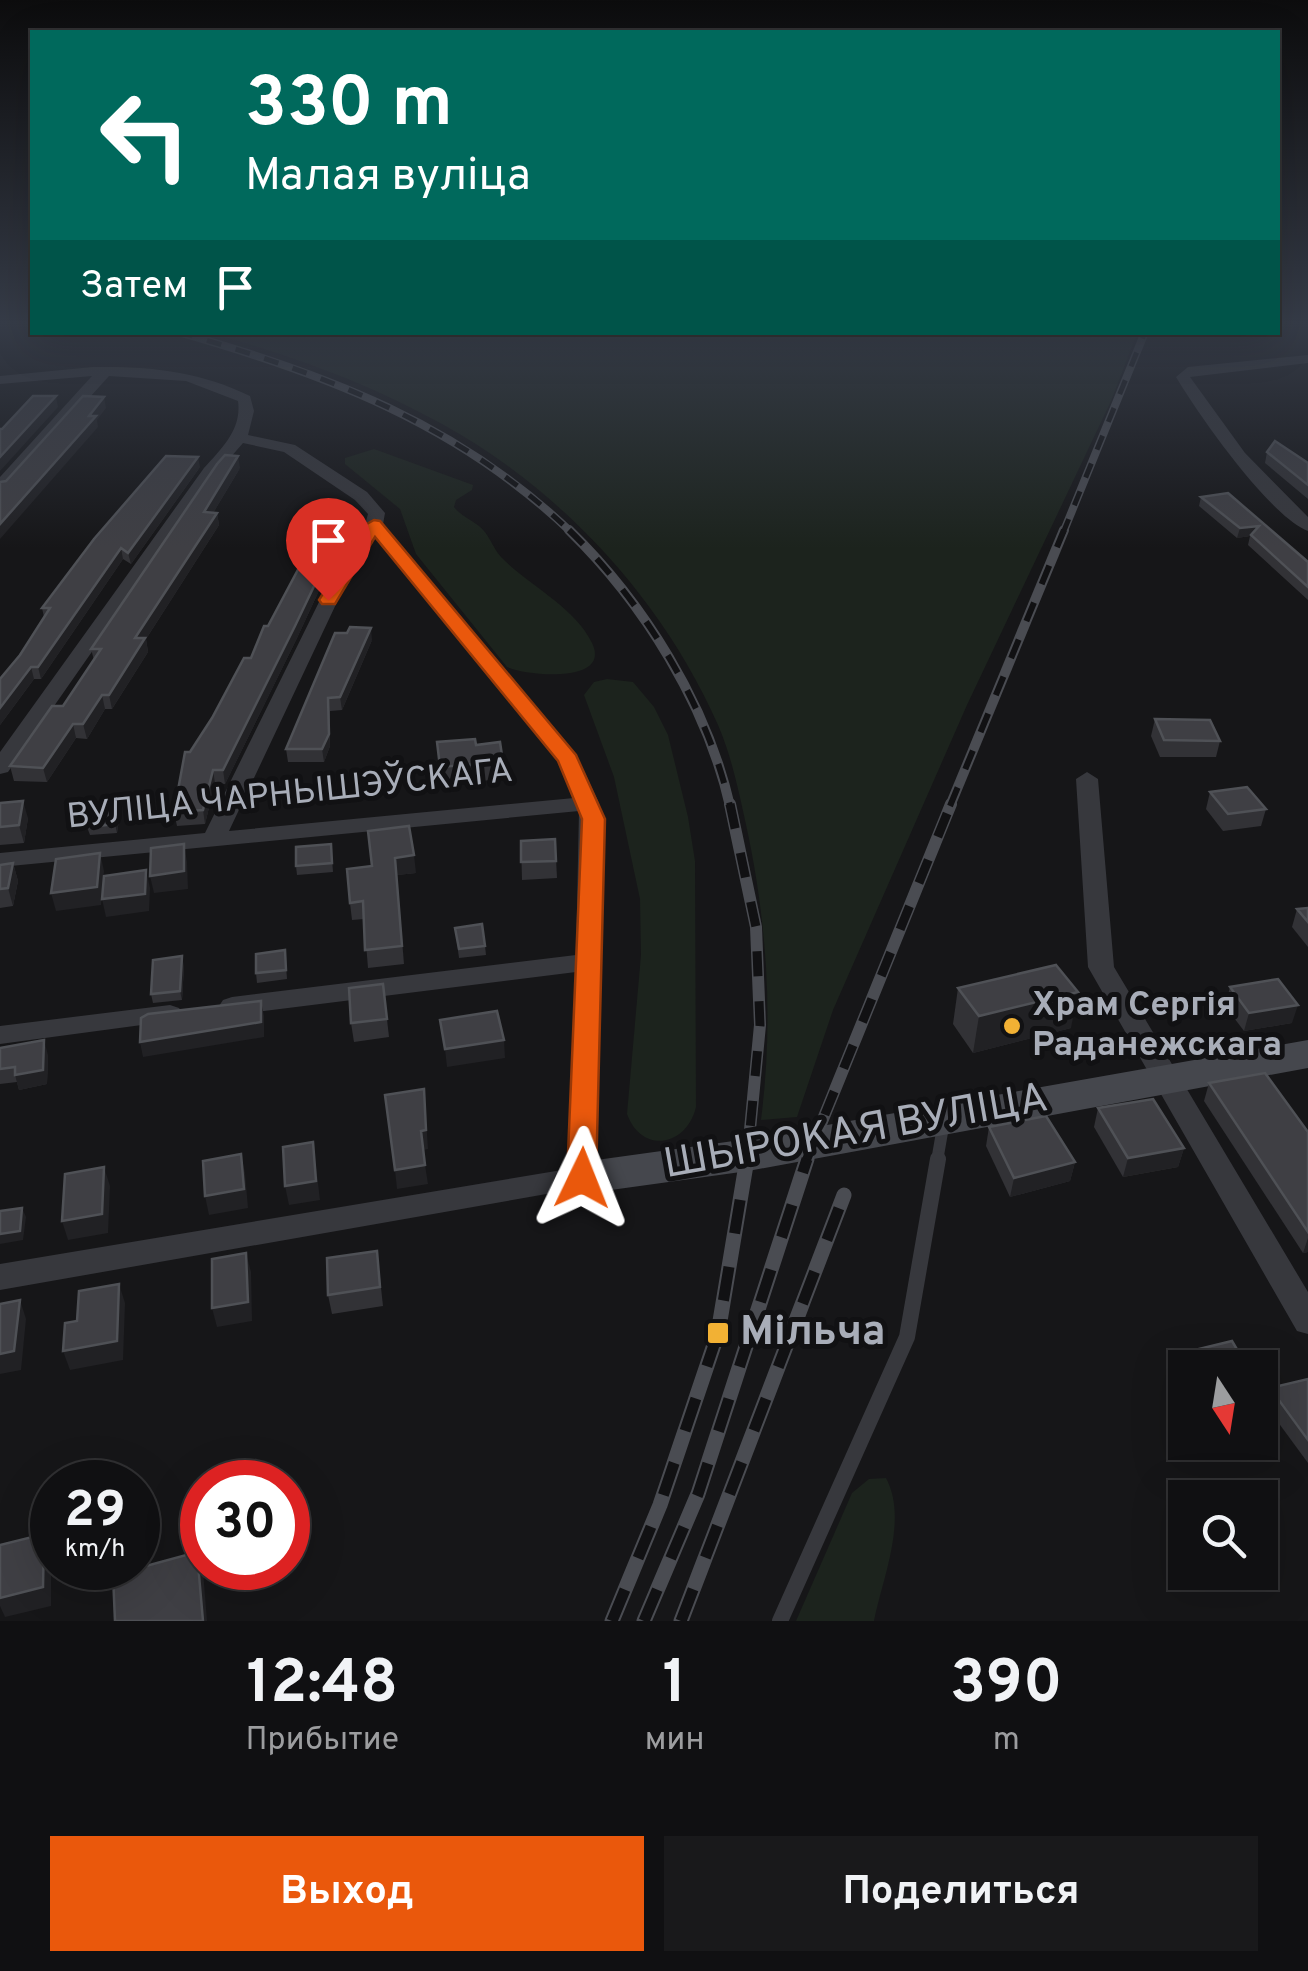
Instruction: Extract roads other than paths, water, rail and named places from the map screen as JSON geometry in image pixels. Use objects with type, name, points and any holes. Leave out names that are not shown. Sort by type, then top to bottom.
[{"type":"street","points":[[0,487],[82,397]]},
{"type":"street","points":[[0,766],[210,471],[239,438],[248,411],[241,397]]},
{"type":"street","points":[[1194,397],[1210,424],[1245,468],[1308,526]]},
{"type":"street","points":[[215,838],[328,600],[374,525],[377,513],[288,448],[239,438]]},
{"type":"street","points":[[0,1277],[582,1178],[593,819],[588,803],[568,759],[374,525]]},
{"type":"street","points":[[1087,779],[1100,967],[1308,1321]]},
{"type":"street","name":"ВУЛІЦА ЧАРНЫШЭЎСКАГА","points":[[0,860],[588,803]]},
{"type":"street","points":[[0,1035],[590,962]]},
{"type":"street","name":"ШЫРОКАЯ ВУЛІЦА","points":[[582,1178],[748,1155],[1308,1054]]},
{"type":"lane","points":[[780,1621],[907,1337],[944,1121]]},
{"type":"railway","points":[[364,397],[484,462],[571,532]]},
{"type":"railway","points":[[1063,533],[1119,397]]},
{"type":"railway","points":[[950,806],[1064,530]]},
{"type":"railway","points":[[571,532],[623,590],[669,658],[706,731],[730,806]]},
{"type":"railway","points":[[730,804],[756,927],[760,1025],[747,1161]]},
{"type":"railway","points":[[806,1161],[951,804]]},
{"type":"railway","points":[[612,1621],[660,1505],[718,1333],[747,1159]]},
{"type":"railway","points":[[644,1621],[698,1494],[807,1159]]},
{"type":"railway","points":[[681,1621],[844,1195]]},
{"type":"place","name":"Храм Сергія Раданежскага","points":[[1012,1026]]},
{"type":"place","name":"Мільча","points":[[718,1333]]}]
